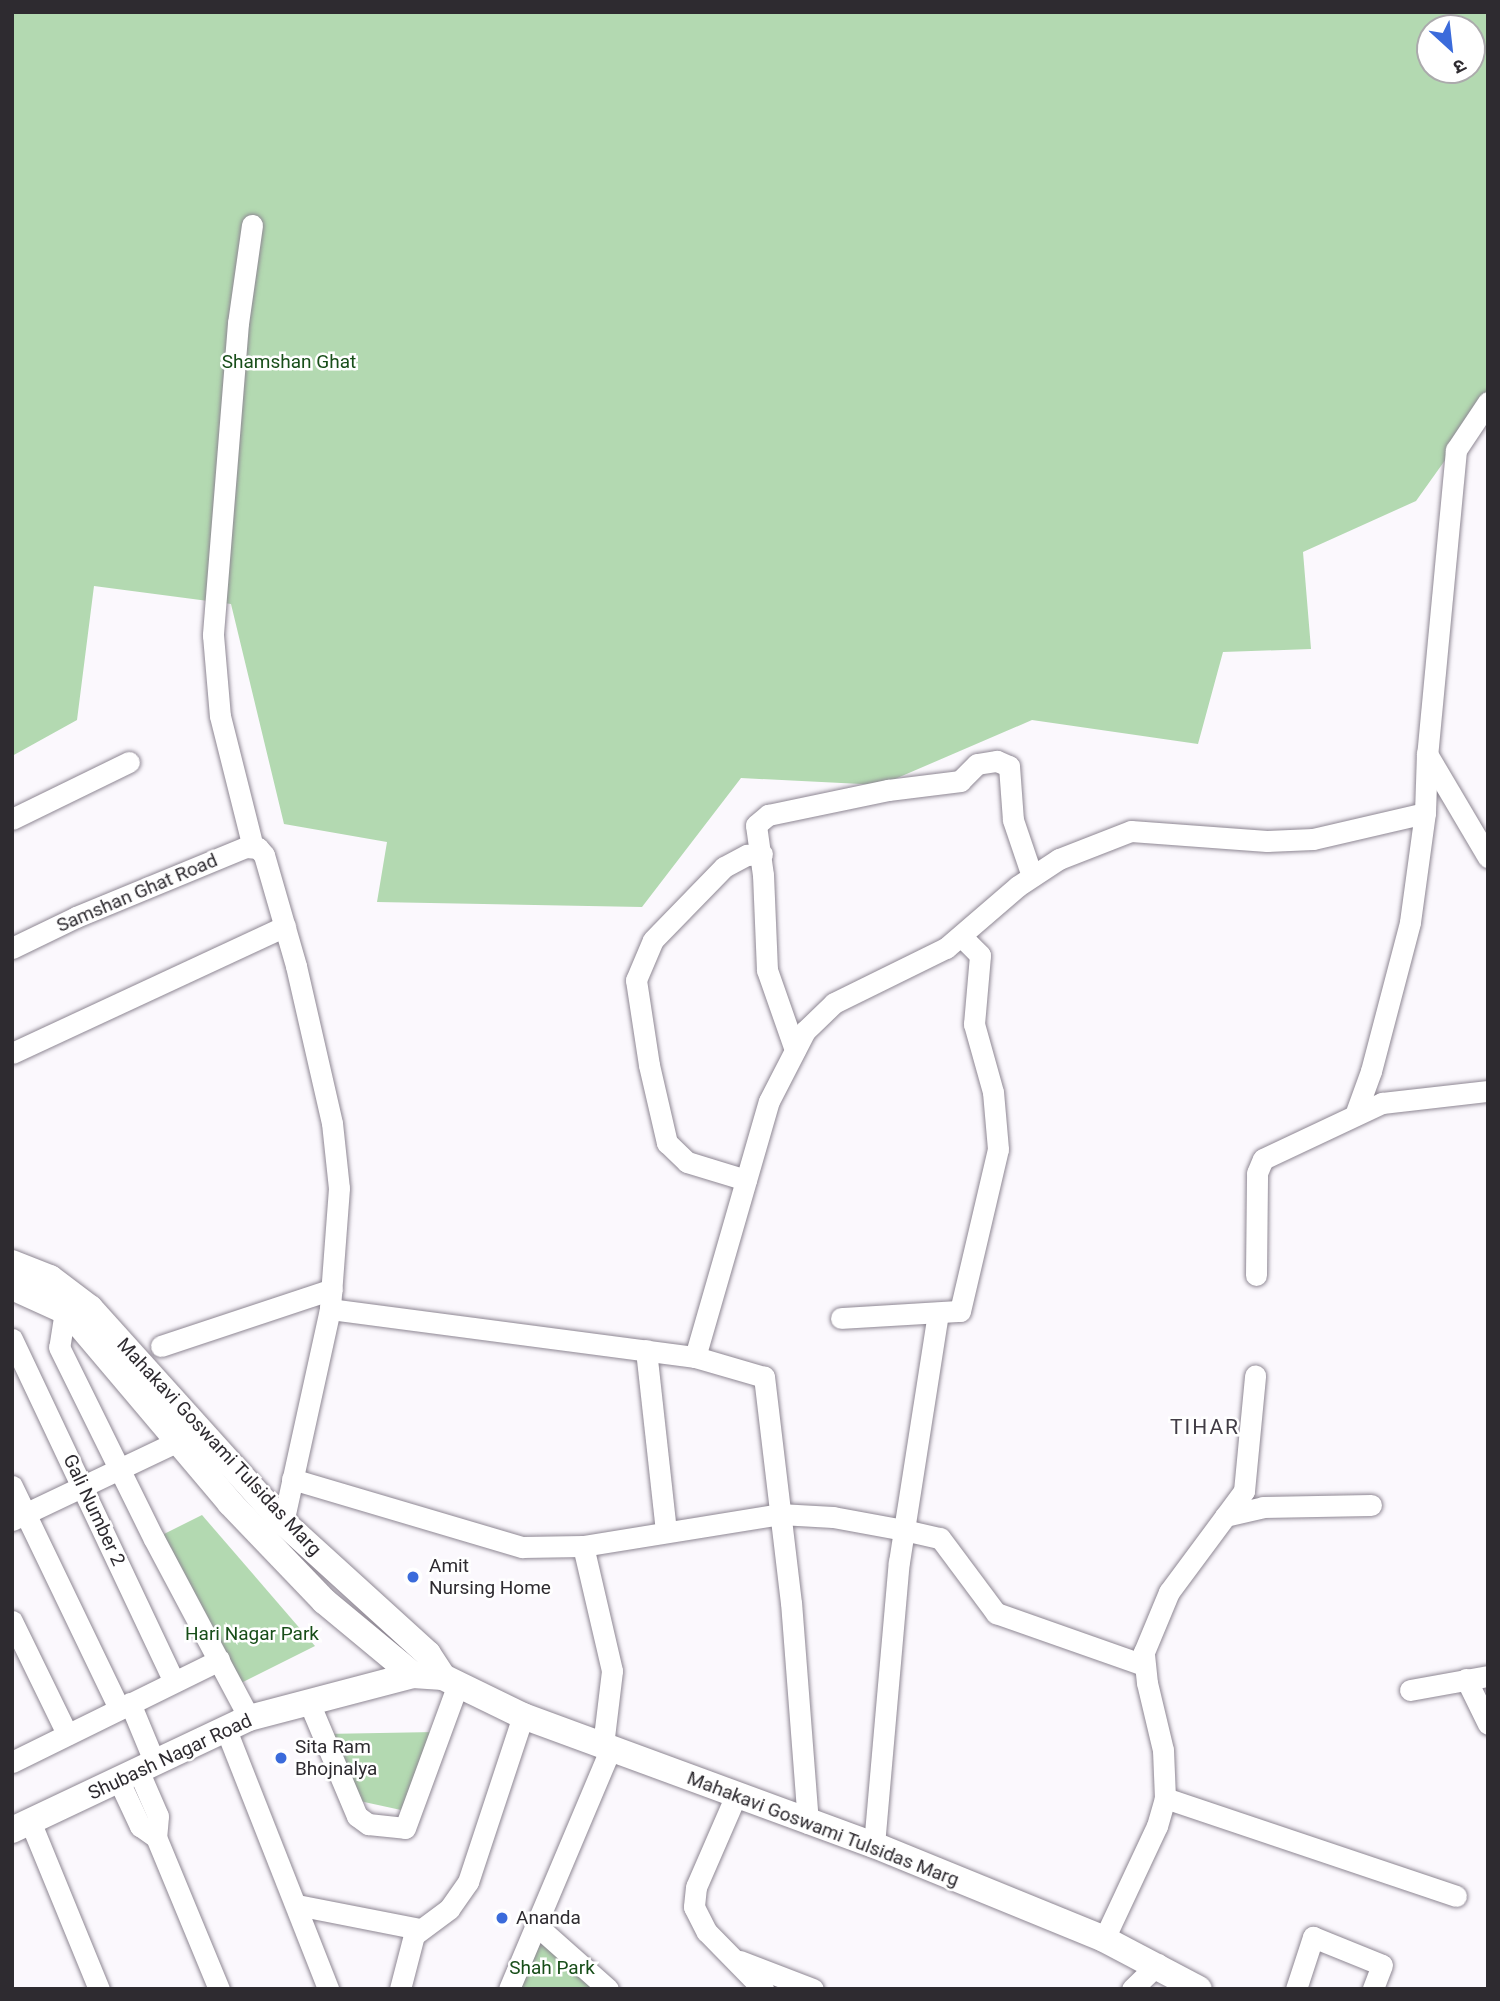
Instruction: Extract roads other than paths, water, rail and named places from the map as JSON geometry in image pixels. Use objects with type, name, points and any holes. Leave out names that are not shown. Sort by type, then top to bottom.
[{"type":"street","points":[[252,225],[238,323],[213,635],[220,716],[258,849],[285,926],[338,1158],[331,1299],[283,1521]]},
{"type":"street","points":[[1355,1115],[1371,1071],[1410,922],[1425,813],[1427,754],[1456,450],[1488,402]]},
{"type":"street","points":[[1427,754],[1488,857]]},
{"type":"street","points":[[795,1049],[767,970],[762,854],[756,825],[768,816],[888,790],[960,781],[976,764],[997,761],[1009,766],[1013,820],[1032,876]]},
{"type":"street","points":[[12,819],[129,762]]},
{"type":"street","points":[[695,1357],[769,1101],[805,1031],[834,1003],[962,937],[1032,876],[1131,831],[1267,841],[1313,839],[1425,813]]},
{"type":"street","name":"Samshan Ghat Road","points":[[12,948],[88,912],[258,849]]},
{"type":"street","points":[[746,1180],[687,1162],[667,1143],[649,1065],[636,980],[653,940],[724,867],[747,855],[762,854]]},
{"type":"street","points":[[12,1053],[285,926]]},
{"type":"street","points":[[841,1318],[960,1311],[998,1149],[993,1092],[974,1024],[980,955],[962,937]]},
{"type":"street","points":[[1256,1275],[1260,1163],[1355,1115],[1401,1098],[1488,1091]]},
{"type":"street","name":"Mahakavi Goswami Tulsidas Marg","points":[[12,1263],[50,1278],[90,1308],[283,1521],[428,1654],[451,1681]]},
{"type":"street","name":"Mahakavi Goswami Tulsidas Marg","points":[[12,1287],[65,1311],[178,1441],[324,1601],[413,1675],[451,1681],[523,1716],[808,1824],[874,1845],[1104,1939],[1158,1964],[1199,1989]]},
{"type":"street","points":[[161,1346],[331,1299],[695,1357],[764,1377],[781,1514],[808,1824]]},
{"type":"street","points":[[65,1311],[59,1347],[119,1469],[219,1660],[297,1905],[328,1989]]},
{"type":"street","points":[[874,1845],[904,1530],[938,1313]]},
{"type":"street","name":"Gali Number 2","points":[[12,1339],[174,1682]]},
{"type":"street","points":[[646,1350],[666,1532]]},
{"type":"street","points":[[1104,1939],[1157,1826],[1165,1798],[1163,1751],[1144,1665],[1148,1640],[1169,1592],[1244,1491],[1248,1476],[1255,1376]]},
{"type":"street","points":[[19,1517],[178,1441]]},
{"type":"street","points":[[292,1479],[522,1547],[583,1546],[781,1514],[833,1517],[904,1530],[940,1538],[996,1613],[1144,1665]]},
{"type":"street","points":[[12,1486],[19,1517],[124,1705],[137,1771],[140,1826],[156,1837],[219,1989]]},
{"type":"street","points":[[1225,1516],[1263,1507],[1371,1505]]},
{"type":"street","points":[[509,1989],[607,1746],[612,1671],[583,1546]]},
{"type":"street","points":[[12,1621],[67,1734]]},
{"type":"street","points":[[12,1762],[219,1660]]},
{"type":"street","name":"Shubash Nagar Road","points":[[21,1826],[237,1722],[308,1700],[413,1675]]},
{"type":"street","points":[[1410,1690],[1477,1678],[1488,1724]]},
{"type":"street","points":[[308,1700],[357,1816],[368,1824],[405,1828],[451,1681]]},
{"type":"street","points":[[400,1989],[418,1929],[449,1909],[463,1893],[523,1716]]},
{"type":"street","points":[[736,1795],[696,1887],[694,1907],[699,1922],[763,1989]]},
{"type":"street","points":[[1165,1798],[1456,1896]]},
{"type":"street","points":[[21,1826],[99,1989]]},
{"type":"street","points":[[297,1905],[418,1929]]},
{"type":"street","points":[[536,1925],[608,1989]]},
{"type":"street","points":[[1296,1989],[1314,1937],[1382,1965],[1373,1989]]},
{"type":"street","points":[[732,1958],[813,1989]]},
{"type":"street","points":[[1132,1989],[1158,1964]]},
{"type":"place","name":"Amit Nursing Home","points":[[413,1577]]},
{"type":"place","name":"Sita Ram Bhojnalya","points":[[281,1758]]},
{"type":"place","name":"Ananda","points":[[502,1918]]},
{"type":"district","name":"TIHAR","points":[[1205,1427]]},
{"type":"park label","name":"Shamshan Ghat","points":[[289,362]]},
{"type":"park label","name":"Hari Nagar Park","points":[[252,1634]]},
{"type":"park label","name":"Shah Park","points":[[552,1968]]}]
